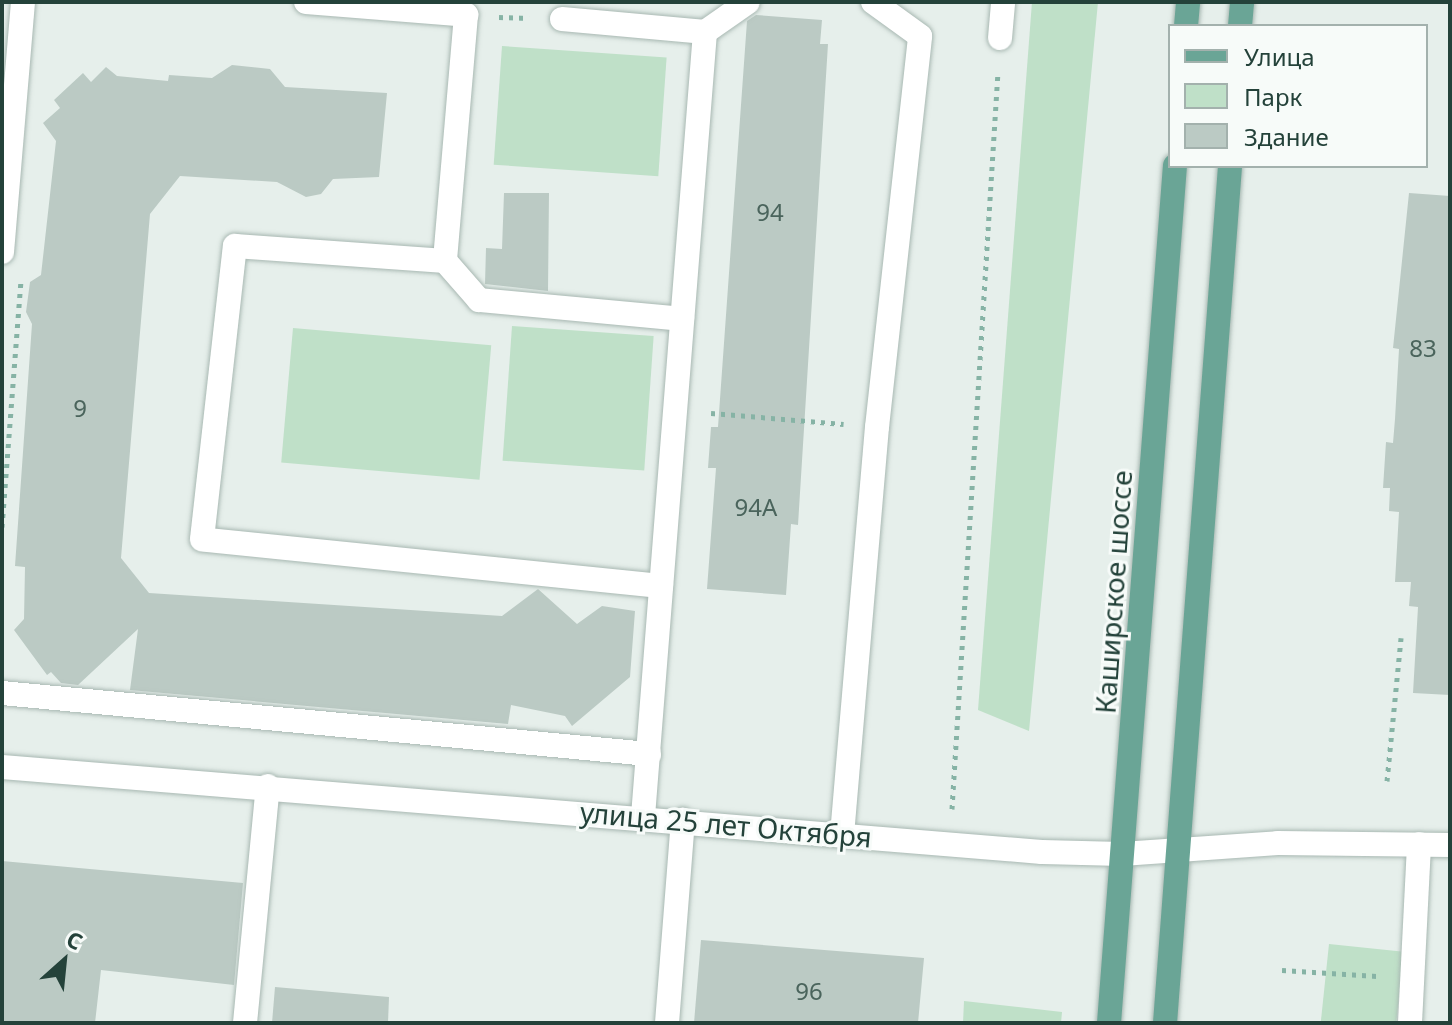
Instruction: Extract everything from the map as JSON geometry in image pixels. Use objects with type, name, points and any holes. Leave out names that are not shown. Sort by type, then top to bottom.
[{"type":"main road","points":[[1186,24],[1188,2]]},
{"type":"main road","points":[[1240,24],[1242,2]]},
{"type":"main road","name":"Каширское шоссе","points":[[1109,1023],[1175,168]]},
{"type":"main road","points":[[1165,1023],[1230,168]]},
{"type":"street","points":[[2,252],[23,2]]},
{"type":"street","points":[[306,2],[466,15],[445,261]]},
{"type":"street","points":[[562,19],[705,32],[748,2]]},
{"type":"street","points":[[842,835],[877,427],[920,36],[873,2]]},
{"type":"street","points":[[1000,38],[1003,2]]},
{"type":"street","points":[[643,816],[705,32]]},
{"type":"street","points":[[661,586],[202,539],[235,246],[445,261],[479,300],[682,319]]},
{"type":"street","points":[[2,693],[649,754]]},
{"type":"street","name":"улица 25 лет Октября","points":[[2,767],[643,816],[842,835],[1122,854],[1278,843],[1450,845]]},
{"type":"street","points":[[245,1023],[268,786]]},
{"type":"street","points":[[667,1023],[683,820]]},
{"type":"street","points":[[1410,1023],[1419,844]]},
{"type":"path","points":[[466,15],[562,19]]},
{"type":"path","points":[[952,810],[1000,38]]},
{"type":"path","points":[[674,410],[877,427]]},
{"type":"path","points":[[1387,781],[1401,638]]},
{"type":"path","points":[[1282,970],[1412,978]]},
{"type":"green space","points":[[1032,2],[1098,2],[1029,731],[978,710]]},
{"type":"green space","points":[[502,46],[667,58],[658,176],[494,165]]},
{"type":"green space","points":[[512,326],[654,336],[644,471],[503,461]]},
{"type":"green space","points":[[293,328],[491,345],[479,480],[281,462]]},
{"type":"green space","points":[[1329,944],[1404,952],[1396,1023],[1321,1023]]},
{"type":"green space","points":[[964,1001],[1062,1012],[1061,1023],[963,1023]]},
{"type":"building","points":[[756,15],[822,20],[820,44],[828,44],[798,525],[791,524],[786,595],[707,589],[716,468],[708,468],[711,427],[718,427],[747,21]]},
{"type":"building","points":[[232,65],[270,69],[285,87],[387,93],[379,177],[333,179],[321,194],[306,197],[277,182],[180,176],[150,214],[121,558],[149,593],[502,616],[538,589],[577,624],[602,606],[635,611],[630,677],[572,726],[565,716],[511,705],[508,724],[130,690],[138,629],[78,685],[61,683],[51,672],[47,675],[14,630],[24,619],[25,567],[15,566],[32,324],[26,312],[30,282],[41,275],[56,141],[43,123],[60,108],[54,100],[83,73],[91,82],[106,67],[117,76],[168,81],[169,75],[212,78]]},
{"type":"building","points":[[504,193],[549,193],[548,291],[485,284],[486,248],[502,249]]},
{"type":"building","points":[[1409,193],[1450,196],[1450,695],[1413,693],[1418,607],[1409,606],[1411,582],[1395,582],[1399,512],[1389,511],[1390,488],[1383,488],[1386,442],[1393,443],[1399,349],[1393,348]]},
{"type":"building","points":[[2,861],[243,883],[234,985],[101,970],[95,1023],[2,1023]]},
{"type":"building","points":[[701,940],[924,958],[918,1023],[694,1023]]},
{"type":"building","points":[[275,987],[389,997],[388,1023],[272,1023]]}]
